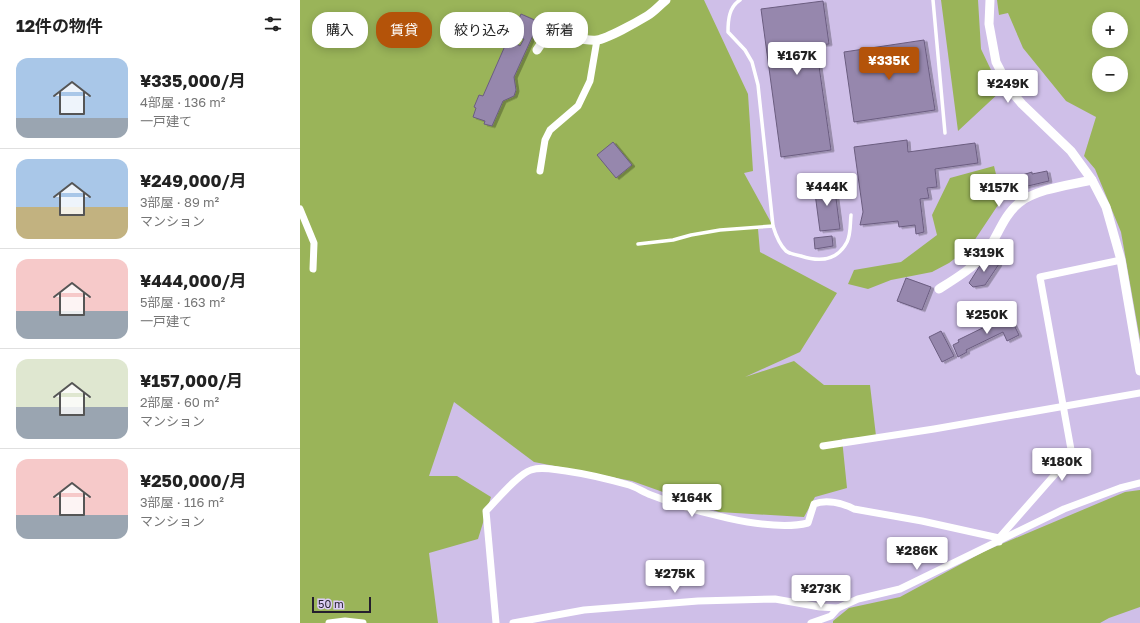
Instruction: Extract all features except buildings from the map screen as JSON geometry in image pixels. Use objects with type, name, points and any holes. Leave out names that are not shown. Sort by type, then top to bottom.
[{"type":"street","points":[[537,50],[543,40],[551,36],[560,35],[597,40],[607,37],[648,16],[666,0]]},
{"type":"street","points":[[990,0],[989,24],[996,62],[1011,91],[1026,108],[1071,150],[1092,180],[1106,207],[1121,260],[1140,371]]},
{"type":"street","points":[[540,171],[544,140],[550,130],[578,106],[590,81],[597,40]]},
{"type":"street","points":[[939,289],[964,272],[986,252],[1006,216],[1019,203],[1032,196],[1092,180]]},
{"type":"street","points":[[300,208],[314,242],[313,269]]},
{"type":"street","points":[[999,540],[1072,455],[1040,277],[1121,260]]},
{"type":"street","points":[[823,446],[888,437],[1063,408],[1140,392]]},
{"type":"street","points":[[496,623],[486,511],[529,470],[540,467],[584,474],[631,485],[650,495],[696,510],[755,523],[771,525],[808,523],[814,504],[821,501],[846,505],[854,509],[922,521],[999,540]]},
{"type":"street","points":[[810,623],[831,616],[838,608],[858,599],[900,589],[1064,509],[1120,488],[1140,483]]},
{"type":"street","points":[[513,623],[584,610],[698,601],[775,599],[820,607],[838,608]]},
{"type":"street","points":[[329,623],[345,621],[363,623]]},
{"type":"lane","points":[[740,0],[734,4],[728,20],[728,32],[745,50],[752,62],[758,85],[774,226],[777,239],[787,252],[811,260],[827,260],[837,254],[846,243],[850,233],[851,215]]},
{"type":"lane","points":[[933,0],[945,133]]},
{"type":"lane","points":[[638,244],[673,240],[720,230],[774,226]]},
{"type":"green space","points":[[300,0],[704,0],[748,94],[753,171],[744,173],[773,226],[758,229],[760,252],[837,293],[800,352],[745,377],[794,361],[824,385],[870,385],[876,436],[842,439],[847,488],[815,497],[804,517],[719,512],[632,481],[534,462],[454,402],[429,476],[457,476],[491,497],[478,539],[429,553],[438,623],[300,623]]},
{"type":"green space","points":[[941,0],[978,0],[981,49],[1001,91],[958,131]]},
{"type":"green space","points":[[997,0],[1140,0],[1140,340],[1121,232],[1095,169],[1084,156],[1096,117],[1066,101],[1023,48],[1008,13],[999,15]]},
{"type":"green space","points":[[994,166],[1002,199],[970,247],[949,263],[932,272],[891,280],[868,289],[848,284],[854,270],[901,262],[937,235],[932,215],[950,178]]},
{"type":"green space","points":[[1140,490],[1140,607],[1109,618],[1100,623],[833,623],[833,621],[849,608],[900,597],[985,551],[1125,492]]}]
